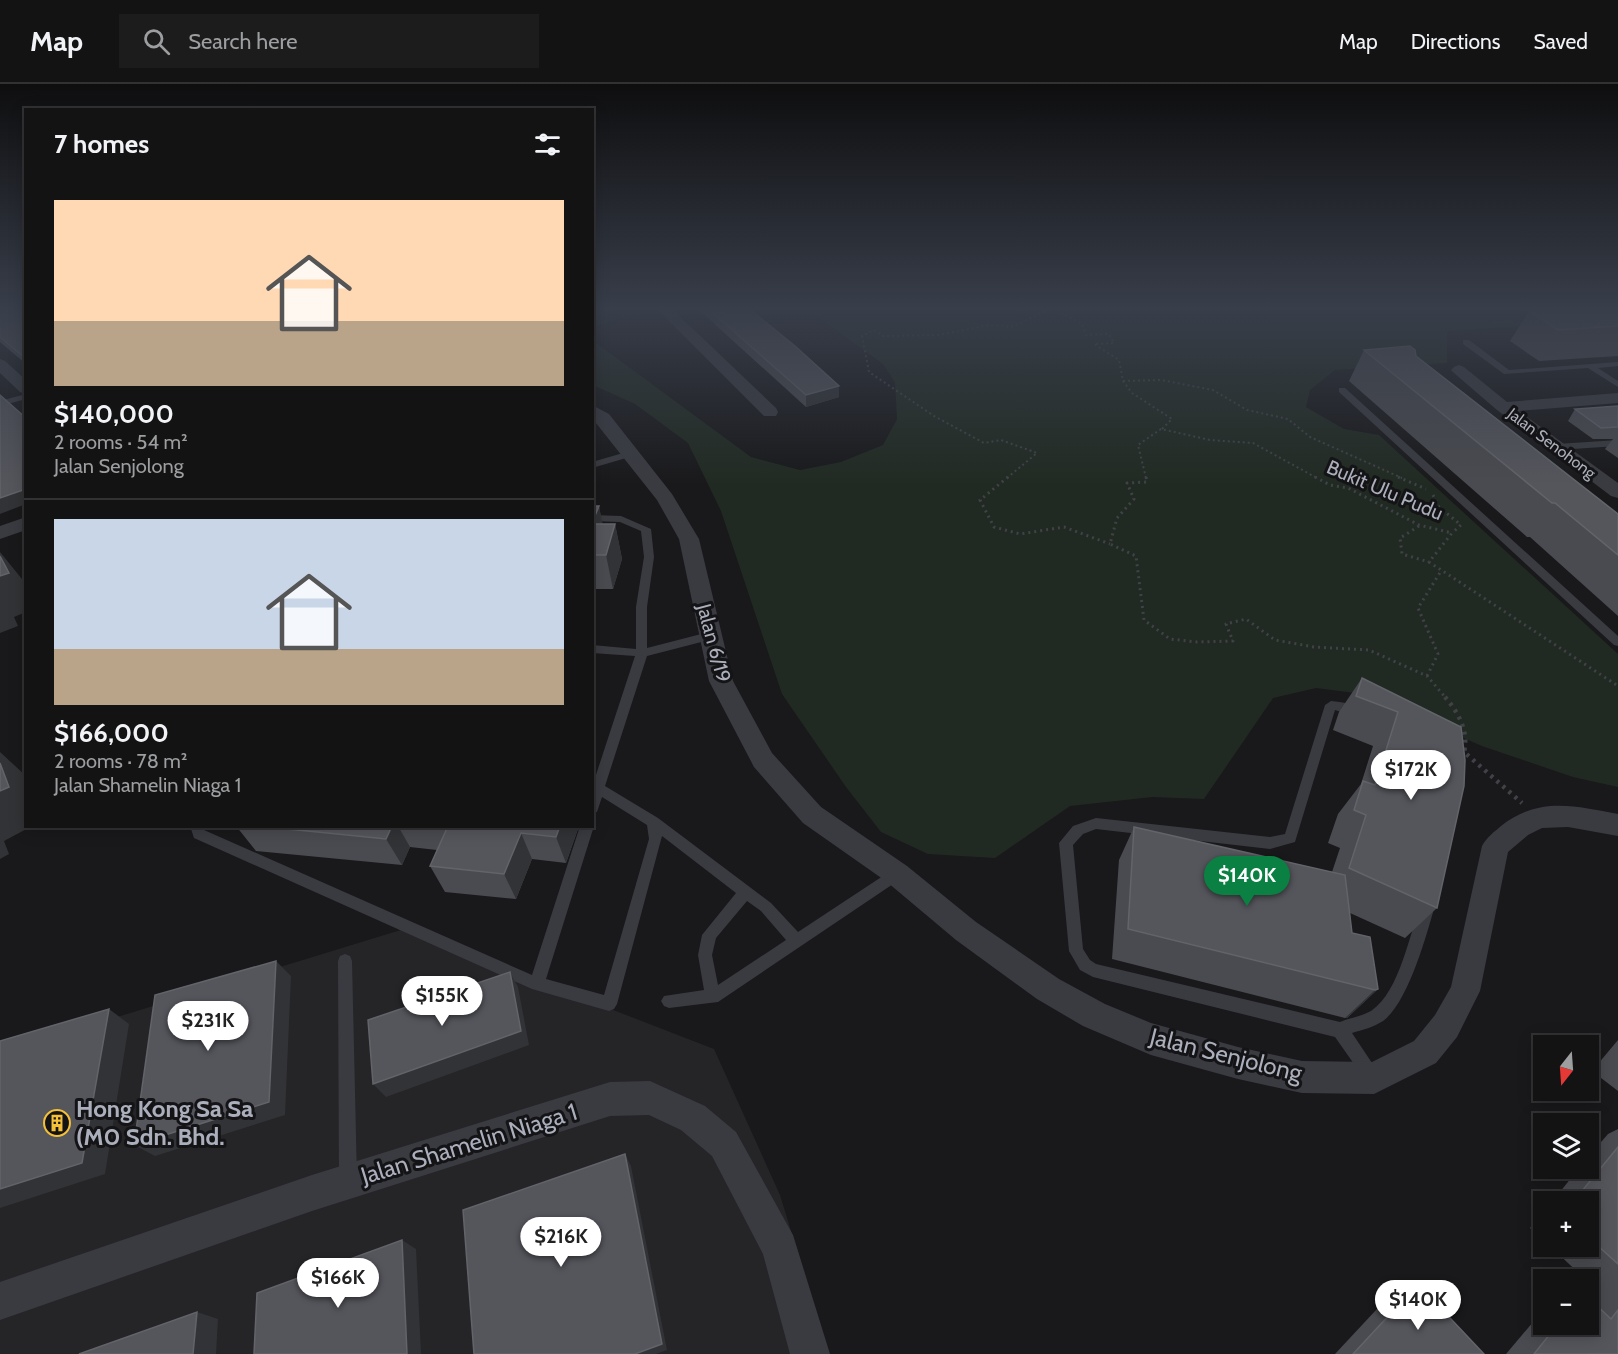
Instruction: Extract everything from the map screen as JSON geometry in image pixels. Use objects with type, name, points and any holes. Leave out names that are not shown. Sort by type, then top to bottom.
[{"type":"street","points":[[3,367],[24,389]]},
{"type":"street","points":[[724,367],[770,412]]},
{"type":"street","name":"Jalan Senohong","points":[[1459,370],[1618,492]]},
{"type":"street","points":[[1503,406],[1618,398]]},
{"type":"street","name":"Jalan 6/19","points":[[594,412],[603,418],[665,498],[689,539],[709,636],[721,681],[763,760],[812,815],[897,874]]},
{"type":"street","points":[[0,533],[24,525]]},
{"type":"street","name":"Jalan Senjolong","points":[[897,874],[975,938],[1048,989],[1094,1015],[1152,1039],[1238,1064],[1302,1077],[1374,1078],[1425,1052],[1446,1026],[1465,991],[1496,846],[1519,827],[1539,817],[1568,816],[1618,825]]},
{"type":"street","name":"Jalan Shamelin Niaga 1","points":[[0,1301],[348,1182],[610,1099],[650,1098],[693,1118],[724,1144],[780,1248],[809,1349]]},
{"type":"lane","points":[[1501,367],[1507,372],[1572,367]]},
{"type":"lane","points":[[1592,367],[1618,385]]},
{"type":"lane","points":[[1342,390],[1618,642]]},
{"type":"lane","points":[[0,404],[24,391]]},
{"type":"lane","points":[[1557,447],[1618,443]]},
{"type":"lane","points":[[594,464],[630,454]]},
{"type":"lane","points":[[594,518],[621,519],[646,530],[650,546],[649,568],[642,600],[642,653],[594,803]]},
{"type":"lane","points":[[594,649],[642,653],[709,636]]},
{"type":"lane","points":[[1372,721],[1342,706],[1331,705],[1290,838],[1270,843],[1096,822],[1078,830],[1066,843],[1076,951],[1085,965],[1093,970],[1340,1030],[1380,1014],[1399,986],[1424,921],[1431,890]]},
{"type":"lane","points":[[599,789],[653,822],[766,907],[797,941]]},
{"type":"lane","points":[[197,828],[199,834],[537,984],[609,1004],[656,839],[653,822]]},
{"type":"lane","points":[[537,984],[586,828]]},
{"type":"lane","points":[[669,1001],[713,997],[897,874]]},
{"type":"lane","points":[[713,997],[705,955],[709,936],[746,892]]},
{"type":"lane","points":[[345,961],[348,1182]]},
{"type":"lane","points":[[1340,1030],[1374,1078]]},
{"type":"path","points":[[868,367],[869,372],[934,416],[984,442],[1001,440],[1037,453],[980,500],[994,526],[1020,534],[1064,527],[1136,556],[1144,620],[1170,639],[1197,642],[1233,640],[1226,624],[1246,619],[1275,640],[1314,647],[1369,650],[1427,676],[1458,711],[1467,740],[1464,752],[1539,817]]},
{"type":"path","points":[[1110,544],[1117,518],[1134,499],[1127,483],[1147,482],[1138,445],[1172,419],[1132,393],[1123,381],[1120,367]]},
{"type":"path","points":[[1123,381],[1161,380],[1213,390],[1247,410],[1288,419],[1310,437],[1431,491],[1439,507],[1461,525],[1452,533]]},
{"type":"path","name":"Bukit Ulu Pudu","points":[[1161,429],[1210,440],[1253,443],[1330,484],[1348,488],[1419,525],[1452,533],[1429,562]]},
{"type":"path","points":[[1419,525],[1400,538],[1402,554],[1429,562],[1618,686]]},
{"type":"path","points":[[1427,676],[1438,654],[1418,608],[1441,570]]},
{"type":"shaded area","points":[[594,367],[629,367],[751,457],[800,470],[841,462],[883,445],[897,419],[895,382],[885,367],[1379,367],[1335,370],[1310,390],[1306,407],[1344,429],[1379,435],[1618,654],[1618,787],[1573,777],[1482,746],[1363,694],[1316,688],[1273,698],[1204,799],[1152,797],[1070,806],[995,858],[928,854],[881,832],[846,787],[782,694],[721,511],[688,443],[635,404],[594,385]]},
{"type":"shaded area","points":[[404,929],[714,1049],[780,1195],[829,1354],[0,1354],[0,1053]]},
{"type":"building","points":[[774,367],[818,367],[839,386],[806,395]]},
{"type":"building","points":[[1385,367],[1430,367],[1618,514],[1618,555],[1555,503],[1552,503]]},
{"type":"building","points":[[0,395],[24,416],[24,490],[0,498]]},
{"type":"building","points":[[1618,406],[1618,427],[1601,428],[1575,409]]},
{"type":"building","points":[[594,506],[599,506],[594,518]]},
{"type":"building","points":[[594,524],[615,524],[606,555],[594,555]]},
{"type":"building","points":[[0,556],[9,573],[0,576]]},
{"type":"building","points":[[1362,678],[1461,727],[1465,760],[1464,786],[1437,908],[1349,868],[1366,815],[1354,810],[1363,781],[1375,785],[1398,712],[1356,696]]},
{"type":"building","points":[[0,763],[9,787],[0,791]]},
{"type":"building","points":[[1134,827],[1345,875],[1352,933],[1370,937],[1378,989],[1128,929]]},
{"type":"building","points":[[278,828],[391,828],[386,839]]},
{"type":"building","points":[[447,828],[559,828],[556,837],[521,833],[504,874],[430,866]]},
{"type":"building","points":[[276,961],[269,1102],[134,1145],[155,995]]},
{"type":"building","points":[[510,972],[521,1031],[373,1084],[368,1020]]},
{"type":"building","name":"Hong Kong Sa Sa (M0 Sdn. Bhd.","points":[[109,1009],[82,1163],[0,1189],[0,1041]]},
{"type":"building","points":[[1618,1147],[1618,1264],[1599,1247],[1599,1191],[1582,1191],[1592,1179],[1599,1179],[1599,1170]]},
{"type":"building","points":[[625,1154],[662,1344],[635,1354],[474,1354],[463,1210]]},
{"type":"building","points":[[402,1240],[407,1354],[254,1354],[257,1293]]},
{"type":"building","points":[[1418,1284],[1484,1354],[1353,1354]]},
{"type":"building","points":[[1599,1308],[1611,1319],[1618,1310],[1618,1354],[1534,1354],[1549,1335],[1599,1335]]},
{"type":"building","points":[[197,1312],[193,1354],[79,1354]]},
{"type":"place","name":"Hong Kong Sa Sa (M0 Sdn. Bhd.","points":[[57,1123]]}]
